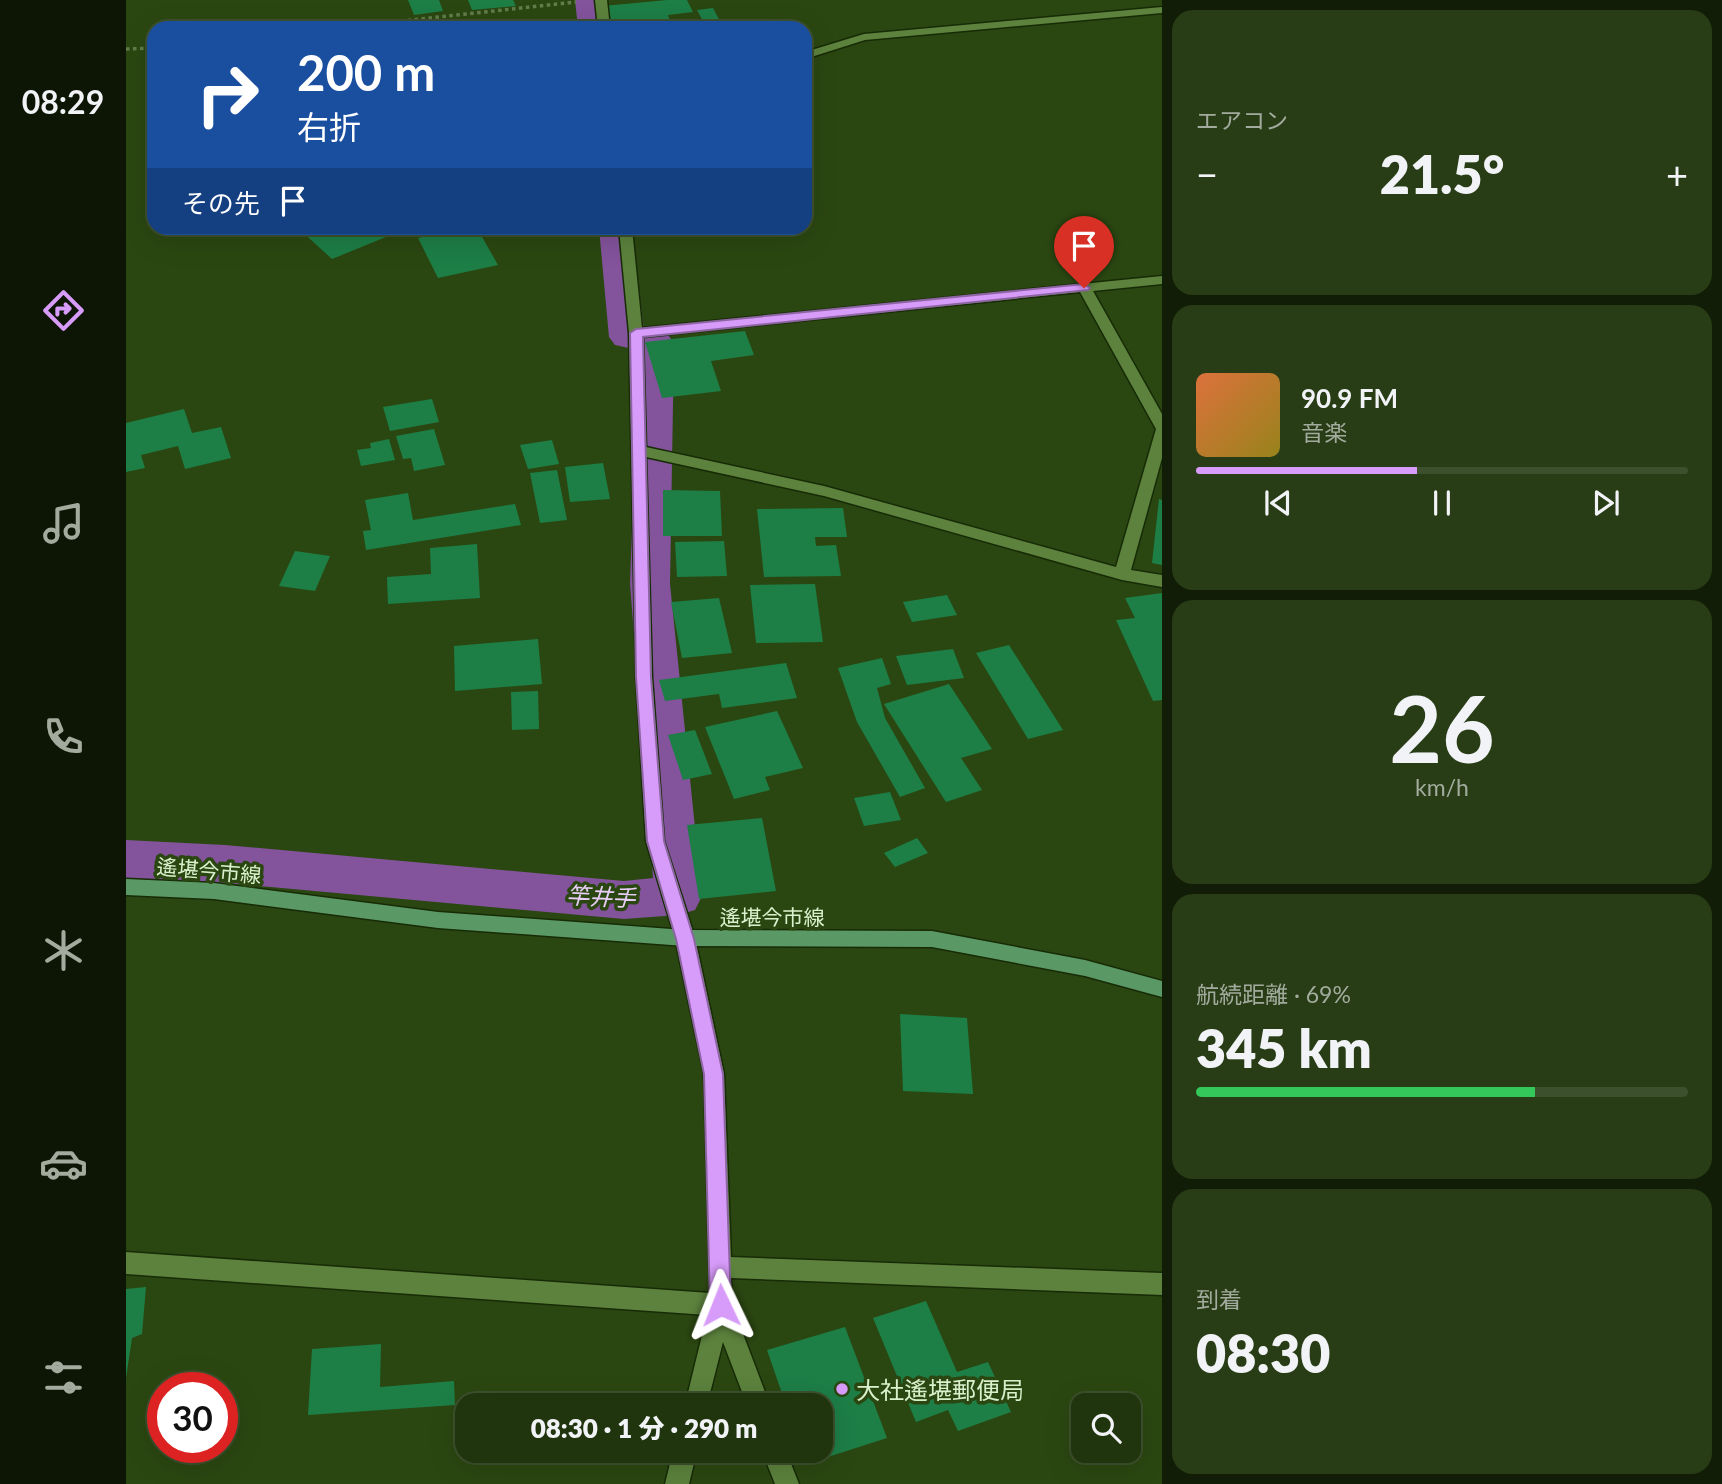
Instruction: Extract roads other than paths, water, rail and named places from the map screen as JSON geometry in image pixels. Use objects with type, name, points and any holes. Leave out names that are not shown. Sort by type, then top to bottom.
[{"type":"main road","name":"遙堪今市線","points":[[126,887],[214,891],[438,919],[685,939],[932,939],[1085,968],[1162,989]]},
{"type":"street","points":[[601,0],[603,21]]},
{"type":"street","points":[[812,53],[864,37],[1162,10]]},
{"type":"street","points":[[626,235],[636,333],[644,677],[656,841],[685,939],[713,1074],[721,1305],[699,1393]]},
{"type":"street","points":[[636,333],[1162,280]]},
{"type":"street","points":[[1084,288],[1162,429],[1122,573]]},
{"type":"street","points":[[639,450],[824,491],[1162,582]]},
{"type":"street","points":[[126,1263],[721,1305]]},
{"type":"street","points":[[719,1267],[1162,1284]]},
{"type":"street","points":[[721,1305],[754,1393]]},
{"type":"street","points":[[677,1484],[682,1463]]},
{"type":"street","points":[[779,1463],[787,1484]]},
{"type":"waterway","name":"竿井手","points":[[589,0],[591,21]]},
{"type":"waterway","name":"竿井手","points":[[126,859],[225,864],[624,900],[678,896],[650,584],[656,343],[627,337],[616,235]]},
{"type":"place","name":"大社遙堪郵便局","points":[[842,1389]]}]
